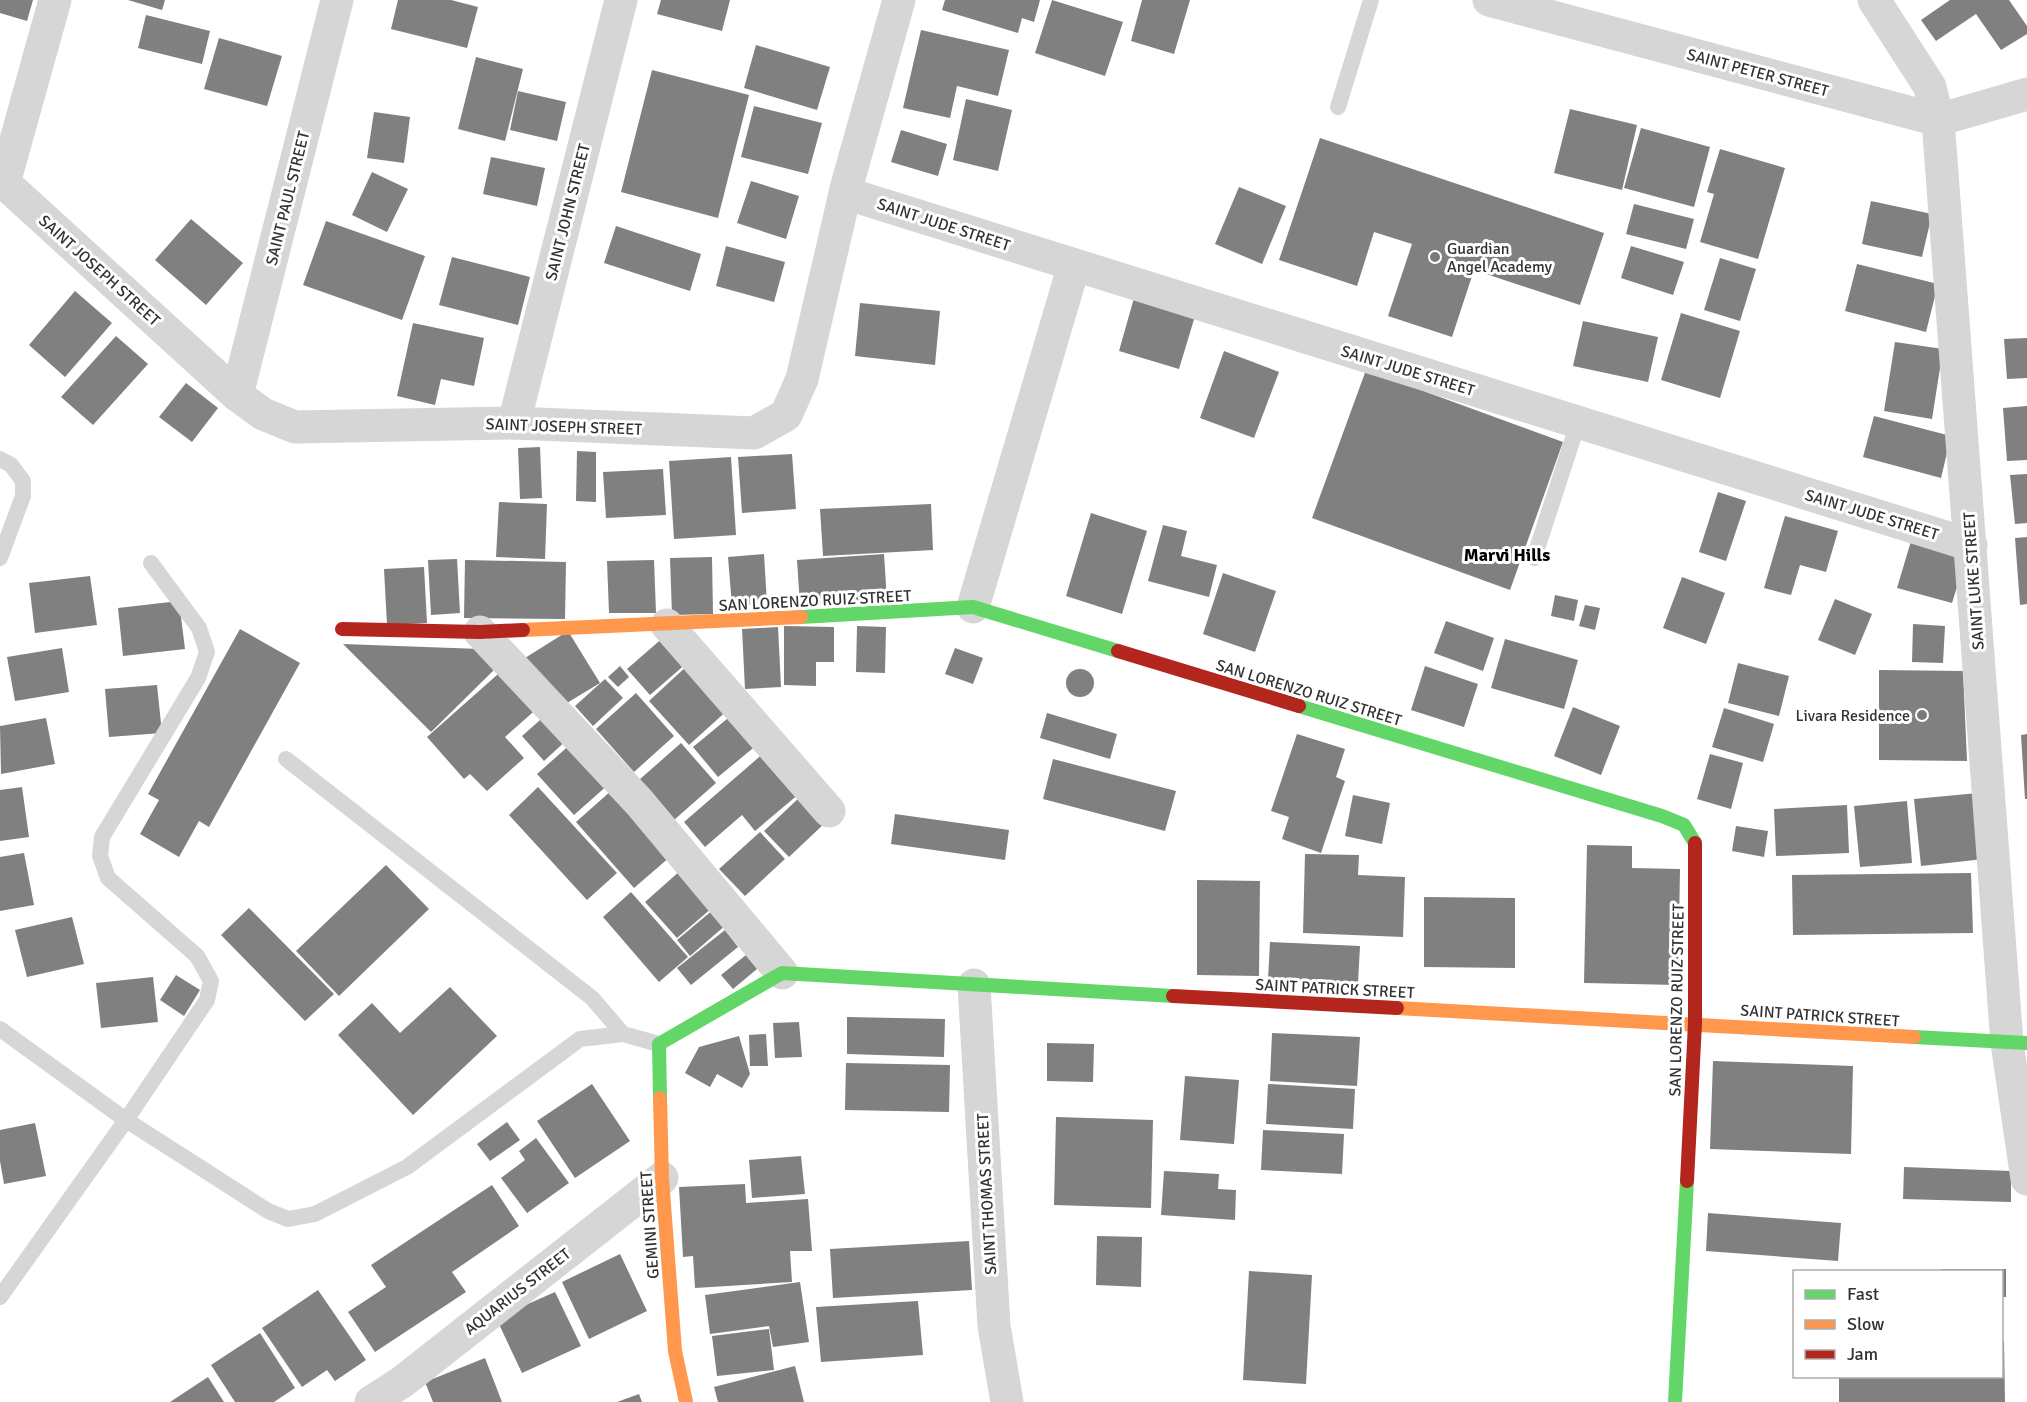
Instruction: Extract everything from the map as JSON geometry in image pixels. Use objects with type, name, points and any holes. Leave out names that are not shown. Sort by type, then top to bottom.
[{"type":"street","points":[[2,181],[55,0]]},
{"type":"street","name":"SAINT PAUL STREET","points":[[237,395],[337,0]]},
{"type":"street","name":"SAINT JOHN STREET","points":[[514,423],[621,0]]},
{"type":"street","name":"SAINT JOSEPH STREET","points":[[2,181],[237,395],[263,414],[295,427],[514,423],[754,433],[786,415],[802,379],[845,193],[899,0]]},
{"type":"street","name":"SAINT PETER STREET","points":[[1489,0],[1938,120]]},
{"type":"street","name":"SAINT LUKE STREET","points":[[1874,0],[1930,87],[1938,120],[1971,545],[2017,1043],[2027,1179]]},
{"type":"street","points":[[1938,120],[2027,94]]},
{"type":"street","name":"SAINT JUDE STREET","points":[[845,193],[1971,545]]},
{"type":"street","points":[[973,607],[1074,265]]},
{"type":"street","name":"SAN LORENZO RUIZ STREET","points":[[342,629],[480,632],[667,625],[973,607],[1662,816],[1684,825],[1695,842],[1695,1023],[1675,1402]]},
{"type":"street","points":[[667,625],[829,811]]},
{"type":"street","points":[[480,632],[639,802],[782,973],[659,1044]]},
{"type":"street","name":"SAINT PATRICK STREET","points":[[782,973],[974,986],[1695,1023],[2017,1043]]},
{"type":"street","name":"SAINT THOMAS STREET","points":[[974,986],[994,1326],[1007,1402]]},
{"type":"street","name":"GEMINI STREET","points":[[659,1044],[662,1178],[675,1351],[686,1402]]},
{"type":"street","name":"AQUARIUS STREET","points":[[371,1402],[405,1392],[662,1178]]},
{"type":"lane","points":[[1338,107],[1371,0]]},
{"type":"lane","points":[[1533,558],[1578,423]]},
{"type":"lane","points":[[0,459],[11,465],[23,481],[22,496],[0,558]]},
{"type":"lane","points":[[0,1297],[126,1120],[207,1000],[211,981],[196,956],[108,878],[100,856],[102,837],[198,678],[207,652],[200,628],[151,563]]},
{"type":"lane","points":[[286,759],[592,998],[623,1034]]},
{"type":"lane","points":[[0,1029],[126,1120],[268,1211],[288,1219],[315,1214],[407,1167],[580,1039],[623,1034],[659,1044]]},
{"type":"building","points":[[0,0],[33,0],[27,21],[0,13]]},
{"type":"building","points":[[128,0],[165,0],[162,10]]},
{"type":"building","points":[[398,0],[451,0],[478,7],[467,48],[391,29]]},
{"type":"building","points":[[661,0],[730,0],[722,31],[657,14]]},
{"type":"building","points":[[945,0],[1040,0],[1034,22],[1022,18],[1018,33],[942,10]]},
{"type":"building","points":[[1052,0],[1123,22],[1105,76],[1035,53]]},
{"type":"building","points":[[1142,0],[1190,0],[1174,54],[1131,41]]},
{"type":"building","points":[[1950,0],[2009,0],[2027,26],[2027,34],[2001,50],[1976,14],[1936,41],[1921,20]]},
{"type":"building","points":[[146,15],[210,31],[202,64],[138,48]]},
{"type":"building","points":[[921,30],[1009,50],[998,96],[957,86],[950,118],[903,108]]},
{"type":"building","points":[[219,38],[282,56],[267,106],[204,89]]},
{"type":"building","points":[[756,45],[830,67],[817,110],[744,88]]},
{"type":"building","points":[[476,57],[523,69],[505,141],[458,129]]},
{"type":"building","points":[[652,70],[749,95],[718,218],[621,192]]},
{"type":"building","points":[[518,91],[566,102],[557,141],[510,130]]},
{"type":"building","points":[[966,99],[1012,110],[998,171],[953,160]]},
{"type":"building","points":[[754,106],[822,123],[808,174],[741,157]]},
{"type":"building","points":[[1570,109],[1637,125],[1622,190],[1554,173]]},
{"type":"building","points":[[374,112],[410,117],[404,163],[367,158]]},
{"type":"building","points":[[1641,128],[1710,147],[1694,207],[1624,188]]},
{"type":"building","points":[[901,130],[947,144],[938,176],[891,162]]},
{"type":"building","points":[[1320,138],[1604,233],[1580,305],[1474,270],[1452,337],[1388,316],[1412,244],[1374,232],[1357,286],[1279,260]]},
{"type":"building","points":[[1720,149],[1785,168],[1758,259],[1700,242],[1714,194],[1707,192]]},
{"type":"building","points":[[491,157],[545,168],[537,206],[483,194]]},
{"type":"building","points":[[372,172],[408,189],[387,232],[352,215]]},
{"type":"building","points":[[751,181],[799,196],[786,239],[737,223]]},
{"type":"building","points":[[1239,187],[1286,206],[1262,264],[1215,244]]},
{"type":"building","points":[[1871,201],[1932,214],[1922,257],[1862,244]]},
{"type":"building","points":[[1634,204],[1694,219],[1686,249],[1626,234]]},
{"type":"building","points":[[191,219],[243,263],[206,305],[155,260]]},
{"type":"building","points":[[326,221],[425,256],[402,320],[303,285]]},
{"type":"building","points":[[616,226],[701,254],[690,291],[604,263]]},
{"type":"building","points":[[726,246],[785,262],[774,302],[716,286]]},
{"type":"building","points":[[1631,246],[1684,262],[1673,295],[1621,278]]},
{"type":"building","points":[[452,257],[530,277],[518,325],[439,305]]},
{"type":"building","points":[[1720,258],[1756,269],[1740,321],[1704,310]]},
{"type":"building","points":[[1857,264],[1938,284],[1926,332],[1845,311]]},
{"type":"building","points":[[75,291],[112,323],[65,377],[29,345]]},
{"type":"building","points":[[1134,298],[1195,316],[1179,369],[1119,351]]},
{"type":"building","points":[[860,303],[940,311],[935,365],[855,356]]},
{"type":"building","points":[[1681,313],[1740,331],[1720,398],[1661,380]]},
{"type":"building","points":[[1583,321],[1658,337],[1648,382],[1573,366]]},
{"type":"building","points":[[413,323],[484,338],[474,386],[441,379],[435,405],[397,396]]},
{"type":"building","points":[[116,336],[148,364],[93,425],[61,397]]},
{"type":"building","points":[[2027,338],[2027,378],[2007,379],[2004,339]]},
{"type":"building","points":[[1895,342],[1943,349],[1932,419],[1884,411]]},
{"type":"building","points":[[1224,351],[1279,372],[1254,438],[1200,418]]},
{"type":"building","points":[[1366,370],[1563,442],[1510,590],[1312,518]]},
{"type":"building","points":[[186,383],[218,408],[192,442],[159,417]]},
{"type":"building","points":[[2027,406],[2027,460],[2007,461],[2003,408]]},
{"type":"building","points":[[1874,416],[1951,436],[1941,478],[1863,457]]},
{"type":"building","points":[[540,447],[542,498],[520,499],[518,448]]},
{"type":"building","points":[[577,451],[596,452],[596,502],[576,501]]},
{"type":"building","points":[[792,454],[796,509],[742,513],[738,457]]},
{"type":"building","points":[[731,457],[736,535],[674,539],[669,461]]},
{"type":"building","points":[[663,469],[666,515],[606,518],[603,472]]},
{"type":"building","points":[[2027,474],[2027,523],[2015,524],[2010,475]]},
{"type":"building","points":[[1718,492],[1746,501],[1726,561],[1699,552]]},
{"type":"building","points":[[499,502],[547,504],[545,559],[496,557]]},
{"type":"building","points":[[931,504],[933,550],[823,556],[820,509]]},
{"type":"building","points":[[1091,513],[1147,531],[1122,614],[1066,596]]},
{"type":"building","points":[[1785,516],[1838,531],[1826,572],[1800,565],[1791,595],[1764,588]]},
{"type":"building","points":[[1163,525],[1187,531],[1181,556],[1217,565],[1209,597],[1148,581]]},
{"type":"building","points":[[2027,537],[2027,604],[2020,605],[2015,538]]},
{"type":"building","points":[[1911,541],[1966,558],[1952,603],[1897,588]]},
{"type":"building","points":[[764,554],[767,604],[732,606],[728,557]]},
{"type":"building","points":[[884,554],[887,600],[800,605],[797,560]]},
{"type":"building","points":[[712,557],[713,614],[672,615],[670,558]]},
{"type":"building","points":[[457,559],[460,613],[431,615],[428,560]]},
{"type":"building","points":[[465,560],[566,562],[565,619],[464,618]]},
{"type":"building","points":[[654,560],[656,613],[609,613],[607,561]]},
{"type":"building","points":[[424,567],[427,623],[387,625],[384,569]]},
{"type":"building","points":[[1223,573],[1276,591],[1255,652],[1203,634]]},
{"type":"building","points":[[90,576],[97,625],[35,633],[29,583]]},
{"type":"building","points":[[1682,577],[1725,593],[1706,644],[1663,628]]},
{"type":"building","points":[[1555,595],[1578,600],[1574,621],[1551,616]]},
{"type":"building","points":[[1835,599],[1872,614],[1855,655],[1818,640]]},
{"type":"building","points":[[179,601],[185,649],[123,656],[118,608]]},
{"type":"building","points":[[1585,605],[1600,608],[1595,630],[1579,626]]},
{"type":"building","points":[[1446,621],[1494,638],[1483,671],[1434,653]]},
{"type":"building","points":[[1913,624],[1945,626],[1943,663],[1912,662]]},
{"type":"building","points":[[784,626],[834,627],[834,662],[816,662],[816,686],[784,685]]},
{"type":"building","points":[[857,626],[886,627],[885,673],[856,672]]},
{"type":"building","points":[[778,627],[781,687],[745,689],[742,629]]},
{"type":"building","points":[[240,629],[300,663],[209,827],[199,821],[179,857],[140,834],[159,800],[148,794]]},
{"type":"building","points":[[568,631],[600,683],[557,709],[525,658]]},
{"type":"building","points":[[665,636],[688,662],[650,695],[627,669]]},
{"type":"building","points":[[1505,639],[1578,660],[1564,709],[1491,688]]},
{"type":"building","points":[[343,644],[480,649],[498,666],[431,732]]},
{"type":"building","points":[[62,648],[69,692],[15,701],[7,657]]},
{"type":"building","points":[[955,648],[983,658],[973,684],[945,674]]},
{"type":"building","points":[[1738,663],[1789,676],[1779,716],[1728,703]]},
{"type":"building","points":[[689,664],[730,708],[689,745],[649,701]]},
{"type":"building","points":[[620,666],[629,677],[618,687],[608,677]]},
{"type":"building","points":[[1425,666],[1478,684],[1464,727],[1411,710]]},
{"type":"building","points":[[506,667],[540,706],[505,737],[524,758],[487,791],[470,774],[464,779],[427,737]]},
{"type":"building","points":[[1080,669],[1090,673],[1094,683],[1090,693],[1080,697],[1070,693],[1066,683],[1070,673]]},
{"type":"building","name":"Livara Residence","points":[[1879,670],[1963,671],[1967,761],[1879,760]]},
{"type":"building","points":[[605,679],[623,698],[593,726],[575,706]]},
{"type":"building","points":[[157,685],[162,733],[109,737],[105,689]]},
{"type":"building","points":[[636,693],[674,736],[634,772],[596,729]]},
{"type":"building","points":[[1573,707],[1620,726],[1601,775],[1554,756]]},
{"type":"building","points":[[1724,708],[1774,724],[1763,762],[1712,747]]},
{"type":"building","points":[[548,713],[570,737],[544,761],[522,736]]},
{"type":"building","points":[[1047,713],[1117,734],[1110,759],[1040,738]]},
{"type":"building","points":[[733,714],[758,744],[718,777],[693,747]]},
{"type":"building","points":[[46,718],[55,764],[1,774],[0,726]]},
{"type":"building","points":[[1297,734],[1345,749],[1336,777],[1345,781],[1321,853],[1282,839],[1289,817],[1271,811]]},
{"type":"building","points":[[2027,734],[2027,799],[2025,799],[2021,735]]},
{"type":"building","points":[[573,742],[610,783],[574,815],[537,774]]},
{"type":"building","points":[[681,743],[716,783],[674,820],[639,780]]},
{"type":"building","points":[[765,752],[800,793],[755,831],[742,815],[705,847],[684,822]]},
{"type":"building","points":[[1710,754],[1743,763],[1731,809],[1697,799]]},
{"type":"building","points":[[1053,759],[1176,791],[1165,831],[1043,799]]},
{"type":"building","points":[[22,787],[29,837],[0,841],[0,790]]},
{"type":"building","points":[[538,787],[617,873],[587,900],[509,815]]},
{"type":"building","points":[[612,790],[671,856],[634,888],[576,822]]},
{"type":"building","points":[[1978,793],[1984,859],[1921,866],[1914,799]]},
{"type":"building","points":[[802,795],[827,821],[789,857],[764,831]]},
{"type":"building","points":[[1353,795],[1390,803],[1382,844],[1345,836]]},
{"type":"building","points":[[1907,801],[1912,863],[1860,867],[1854,806]]},
{"type":"building","points":[[1847,805],[1849,853],[1776,856],[1774,809]]},
{"type":"building","points":[[895,814],[1009,830],[1005,860],[891,844]]},
{"type":"building","points":[[1736,826],[1768,831],[1764,857],[1732,851]]},
{"type":"building","points":[[760,832],[785,859],[745,896],[719,869]]},
{"type":"building","points":[[1587,845],[1632,846],[1632,868],[1680,869],[1678,985],[1584,983]]},
{"type":"building","points":[[24,853],[34,905],[0,911],[0,857]]},
{"type":"building","points":[[1305,854],[1359,855],[1358,875],[1405,877],[1403,937],[1303,933]]},
{"type":"building","points":[[386,865],[429,909],[339,996],[296,951]]},
{"type":"building","points":[[681,870],[713,907],[677,938],[645,902]]},
{"type":"building","points":[[1971,873],[1973,933],[1793,935],[1792,875]]},
{"type":"building","points":[[1197,880],[1260,881],[1259,976],[1197,975]]},
{"type":"building","points":[[631,892],[688,957],[659,982],[603,917]]},
{"type":"building","points":[[1424,897],[1515,898],[1515,968],[1424,967]]},
{"type":"building","points":[[249,908],[334,994],[305,1021],[221,935]]},
{"type":"building","points":[[714,909],[727,924],[690,956],[677,940]]},
{"type":"building","points":[[72,917],[84,964],[27,977],[15,930]]},
{"type":"building","points":[[725,930],[738,947],[691,985],[677,968]]},
{"type":"building","points":[[1270,942],[1360,946],[1358,983],[1268,979]]},
{"type":"building","points":[[746,955],[757,969],[733,989],[721,975]]},
{"type":"building","points":[[176,975],[200,990],[184,1016],[160,1000]]},
{"type":"building","points":[[153,977],[158,1022],[101,1028],[96,983]]},
{"type":"building","points":[[450,987],[497,1036],[413,1115],[338,1035],[372,1003],[400,1033]]},
{"type":"building","points":[[847,1017],[945,1019],[944,1057],[847,1054]]},
{"type":"building","points":[[799,1022],[802,1057],[775,1058],[773,1023]]},
{"type":"building","points":[[1272,1033],[1360,1037],[1357,1086],[1270,1081]]},
{"type":"building","points":[[766,1034],[768,1066],[750,1066],[749,1035]]},
{"type":"building","points":[[739,1036],[750,1074],[742,1088],[717,1074],[710,1087],[685,1073],[699,1047]]},
{"type":"building","points":[[1047,1043],[1094,1044],[1093,1082],[1047,1081]]},
{"type":"building","points":[[1713,1061],[1853,1066],[1851,1154],[1710,1149]]},
{"type":"building","points":[[846,1063],[950,1065],[949,1112],[845,1110]]},
{"type":"building","points":[[1185,1076],[1239,1080],[1234,1144],[1180,1140]]},
{"type":"building","points":[[592,1084],[630,1141],[575,1178],[537,1121]]},
{"type":"building","points":[[1268,1084],[1355,1089],[1353,1129],[1266,1124]]},
{"type":"building","points":[[1056,1117],[1153,1120],[1151,1208],[1054,1205]]},
{"type":"building","points":[[507,1122],[520,1140],[490,1161],[477,1144]]},
{"type":"building","points":[[35,1123],[46,1176],[4,1184],[0,1161],[0,1130]]},
{"type":"building","points":[[1263,1130],[1344,1134],[1342,1174],[1261,1170]]},
{"type":"building","points":[[536,1138],[569,1183],[527,1213],[501,1178],[525,1160],[519,1151]]},
{"type":"building","points":[[801,1156],[805,1194],[752,1198],[749,1160]]},
{"type":"building","points":[[1904,1167],[2011,1171],[2011,1202],[1903,1199]]},
{"type":"building","points":[[1164,1171],[1219,1174],[1218,1189],[1236,1190],[1235,1220],[1161,1215]]},
{"type":"building","points":[[745,1184],[746,1203],[808,1199],[812,1251],[790,1251],[792,1282],[695,1288],[693,1256],[683,1257],[679,1187]]},
{"type":"building","points":[[492,1185],[519,1226],[452,1272],[466,1292],[375,1352],[348,1312],[386,1287],[371,1265]]},
{"type":"building","points":[[1708,1213],[1841,1223],[1838,1261],[1706,1251]]},
{"type":"building","points":[[1097,1236],[1142,1237],[1141,1287],[1096,1285]]},
{"type":"building","points":[[969,1241],[972,1290],[833,1298],[830,1249]]},
{"type":"building","points":[[620,1254],[647,1311],[589,1339],[562,1282]]},
{"type":"building","points":[[2006,1269],[2006,1297],[2003,1297],[2003,1270],[1941,1270]]},
{"type":"building","points":[[1249,1271],[1312,1275],[1306,1384],[1243,1380]]},
{"type":"building","points":[[800,1282],[809,1342],[773,1347],[769,1326],[710,1334],[705,1295]]},
{"type":"building","points":[[318,1290],[366,1360],[335,1381],[327,1370],[302,1387],[262,1328]]},
{"type":"building","points":[[555,1292],[581,1346],[522,1373],[496,1318]]},
{"type":"building","points":[[918,1301],[923,1355],[821,1362],[816,1307]]},
{"type":"building","points":[[769,1329],[774,1370],[717,1376],[712,1336]]},
{"type":"building","points":[[260,1333],[295,1388],[274,1402],[235,1402],[211,1365]]},
{"type":"building","points":[[2004,1341],[2005,1402],[1839,1402],[1839,1378],[2003,1378]]},
{"type":"building","points":[[485,1358],[502,1402],[433,1402],[425,1382]]},
{"type":"building","points":[[795,1366],[804,1402],[718,1402],[714,1387]]},
{"type":"building","points":[[208,1377],[224,1402],[170,1402]]},
{"type":"building","points":[[639,1394],[642,1402],[617,1402]]},
{"type":"traffic: fast","points":[[801,617],[973,607],[1118,651]]},
{"type":"traffic: fast","points":[[1299,706],[1662,816],[1684,825],[1695,843]]},
{"type":"traffic: fast","points":[[660,1098],[659,1044],[782,973],[1173,996]]},
{"type":"traffic: fast","points":[[1914,1037],[2027,1043]]},
{"type":"traffic: fast","points":[[1675,1402],[1687,1181]]},
{"type":"traffic: slow","points":[[523,630],[801,617]]},
{"type":"traffic: slow","points":[[1397,1008],[1914,1037]]},
{"type":"traffic: slow","points":[[660,1098],[662,1178],[675,1351],[686,1402]]},
{"type":"traffic: jam","points":[[342,629],[480,632],[523,630]]},
{"type":"traffic: jam","points":[[1118,651],[1299,706]]},
{"type":"traffic: jam","points":[[1687,1181],[1695,1023],[1695,843]]},
{"type":"traffic: jam","points":[[1173,996],[1397,1008]]},
{"type":"place","name":"Guardian Angel Academy","points":[[1435,257]]},
{"type":"place","name":"Livara Residence","points":[[1922,715]]},
{"type":"district","name":"Marvi Hills","points":[[1507,555]]}]
